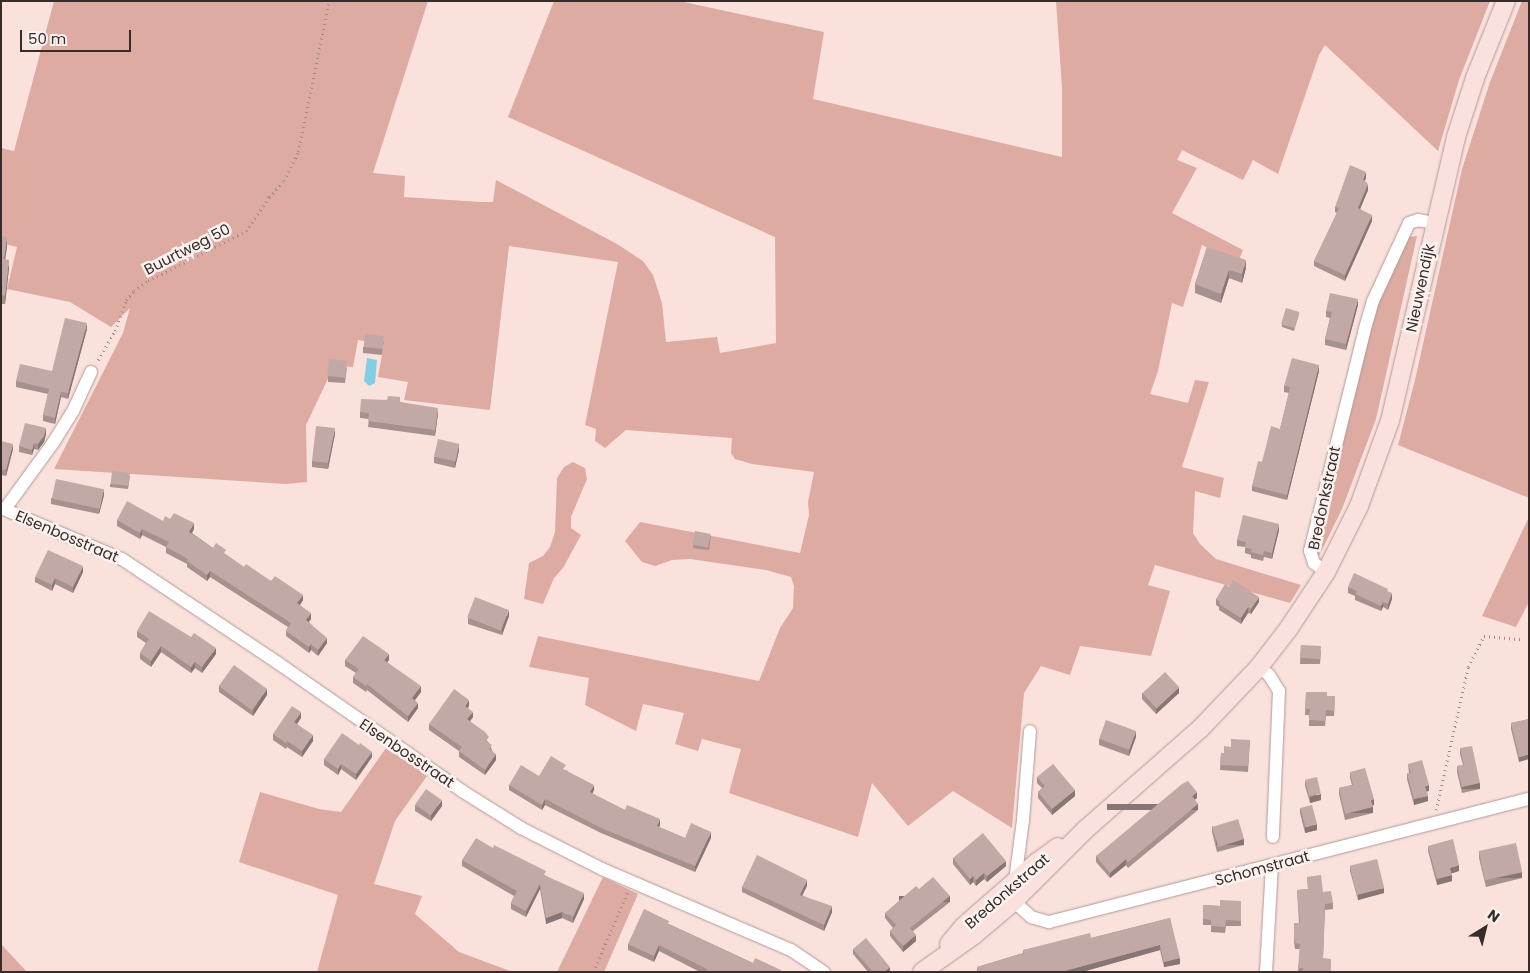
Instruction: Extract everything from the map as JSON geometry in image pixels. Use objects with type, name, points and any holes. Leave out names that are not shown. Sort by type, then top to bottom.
[{"type":"street","name":"Nieuwendijk","points":[[1326,572],[1359,506],[1390,421],[1434,223],[1456,137],[1475,78],[1506,1]]},
{"type":"street","name":"Bredonkstraat","points":[[928,966],[964,926],[1011,891],[1036,863],[1086,829],[1200,729],[1259,667],[1289,628],[1326,572],[1314,562],[1310,551],[1368,317],[1409,223],[1418,220],[1434,223]]},
{"type":"street","name":"Elsenbosstraat","points":[[91,372],[73,410],[53,443],[3,509],[122,558],[496,813],[545,841],[632,882],[791,950],[824,972]]},
{"type":"street","points":[[1259,667],[1269,675],[1279,691],[1272,837]]},
{"type":"street","points":[[1011,891],[1024,811],[1030,731]]},
{"type":"street","name":"Schomstraat","points":[[1011,891],[1031,916],[1049,922],[1529,799]]},
{"type":"street","points":[[1266,972],[1272,866]]},
{"type":"path","name":"Buurtweg 50","points":[[91,372],[115,331],[126,300],[134,291],[148,281],[246,231],[284,181],[298,152],[329,1]]},
{"type":"path","points":[[1435,824],[1436,805],[1468,667],[1484,636],[1521,639]]},
{"type":"path","points":[[593,972],[632,882]]},
{"type":"shaded area","points":[[54,1],[428,1],[373,173],[405,176],[404,197],[481,202],[493,202],[496,180],[617,244],[643,261],[653,275],[662,303],[666,342],[717,337],[720,353],[776,343],[775,237],[508,117],[554,1],[679,1],[824,32],[813,99],[1062,157],[1062,87],[1056,1],[1490,1],[1459,80],[1438,151],[1325,45],[1319,55],[1278,174],[1253,160],[1243,180],[1182,150],[1177,160],[1197,168],[1172,213],[1243,250],[1238,262],[1202,245],[1183,307],[1172,303],[1158,371],[1150,394],[1188,403],[1195,380],[1209,382],[1182,467],[1224,478],[1220,498],[1195,491],[1193,533],[1200,544],[1216,559],[1301,585],[1290,603],[1155,565],[1148,585],[1170,591],[1151,656],[1080,646],[1070,675],[1041,666],[1024,693],[1012,828],[953,791],[908,826],[872,783],[858,837],[729,793],[741,749],[702,739],[698,751],[675,744],[684,713],[643,704],[636,731],[585,705],[589,678],[529,667],[538,636],[759,681],[780,628],[793,608],[794,586],[791,577],[766,570],[690,559],[672,560],[655,566],[642,562],[625,541],[640,522],[800,553],[809,515],[808,502],[814,472],[752,464],[735,459],[731,453],[732,438],[626,430],[605,448],[595,441],[596,429],[585,425],[618,262],[509,246],[490,410],[404,400],[408,382],[378,377],[384,344],[358,340],[353,367],[334,366],[306,425],[307,482],[286,484],[54,469],[123,333],[130,308],[111,327],[70,302],[7,289],[17,247],[1,243],[1,148],[14,151]]},
{"type":"shaded area","points":[[1522,1],[1529,1],[1529,498],[1398,445],[1415,380],[1462,169],[1490,82]]},
{"type":"shaded area","points":[[1417,236],[1376,419],[1342,509],[1319,556],[1316,551],[1373,315],[1409,237]]},
{"type":"shaded area","points":[[573,462],[585,468],[587,479],[571,517],[571,528],[581,535],[563,568],[554,578],[543,604],[524,599],[529,563],[543,556],[550,547],[555,532],[557,478],[564,467]]},
{"type":"shaded area","points":[[1529,517],[1529,602],[1516,627],[1482,616]]},
{"type":"shaded area","points":[[386,748],[427,776],[395,821],[374,884],[422,896],[415,914],[459,952],[513,972],[317,972],[338,895],[239,862],[260,792],[319,809],[341,812]]},
{"type":"shaded area","points":[[603,877],[638,894],[604,972],[557,972]]},
{"type":"shaded area","points":[[1,944],[27,972],[1,972]]},
{"type":"water","points":[[367,358],[377,360],[375,383],[369,386],[364,381]]},
{"type":"building","points":[[1350,165],[1366,172],[1363,179],[1368,184],[1358,208],[1372,215],[1345,275],[1314,261],[1339,208],[1335,207]]},
{"type":"building","points":[[1,236],[7,237],[4,259],[9,260],[5,296],[1,295]]},
{"type":"building","points":[[1207,247],[1246,260],[1242,274],[1229,270],[1221,294],[1195,284]]},
{"type":"building","points":[[1330,293],[1358,299],[1346,344],[1325,339],[1332,312],[1326,311]]},
{"type":"building","points":[[1286,308],[1299,312],[1294,328],[1281,324]]},
{"type":"building","points":[[65,318],[87,323],[68,393],[61,392],[55,418],[43,415],[49,389],[16,381],[20,364],[52,371]]},
{"type":"building","points":[[365,334],[384,336],[383,349],[364,347]]},
{"type":"building","points":[[1292,358],[1319,365],[1287,495],[1252,486],[1258,461],[1262,462],[1271,426],[1280,429],[1290,387],[1284,386]]},
{"type":"building","points":[[329,359],[347,361],[345,378],[327,376]]},
{"type":"building","points":[[388,396],[400,397],[400,402],[438,408],[435,430],[368,421],[369,413],[360,412],[361,399],[387,400]]},
{"type":"building","points":[[25,423],[46,428],[44,436],[38,444],[34,443],[32,450],[19,446]]},
{"type":"building","points":[[316,426],[335,428],[328,463],[312,461]]},
{"type":"building","points":[[438,439],[459,444],[455,461],[434,457]]},
{"type":"building","points":[[1,441],[13,444],[6,470],[1,469]]},
{"type":"building","points":[[112,471],[130,473],[129,486],[111,484]]},
{"type":"building","points":[[56,479],[104,489],[100,509],[52,499]]},
{"type":"building","points":[[127,501],[163,521],[165,516],[170,519],[174,513],[194,523],[189,532],[213,548],[216,543],[226,550],[224,553],[244,567],[246,564],[271,581],[275,576],[303,595],[297,603],[311,613],[306,620],[327,638],[318,650],[311,644],[309,647],[286,631],[291,623],[210,571],[207,575],[187,561],[188,559],[166,547],[169,542],[142,529],[140,533],[117,520]]},
{"type":"building","points":[[1243,515],[1279,524],[1272,553],[1264,551],[1263,555],[1251,552],[1252,549],[1245,548],[1246,542],[1237,540]]},
{"type":"building","points":[[695,531],[711,534],[708,548],[692,545]]},
{"type":"building","points":[[48,550],[83,566],[73,587],[55,578],[52,585],[35,577]]},
{"type":"building","points":[[1354,573],[1388,589],[1387,591],[1392,593],[1388,604],[1383,602],[1381,606],[1355,594],[1357,591],[1348,587]]},
{"type":"building","points":[[1233,580],[1259,597],[1251,609],[1248,607],[1241,618],[1219,604],[1220,602],[1216,599],[1225,584],[1229,587]]},
{"type":"building","points":[[475,597],[509,610],[501,630],[467,618]]},
{"type":"building","points":[[149,611],[191,637],[194,633],[216,648],[202,667],[195,662],[191,667],[161,646],[151,661],[140,653],[149,639],[137,631]]},
{"type":"building","points":[[363,636],[389,654],[384,660],[421,686],[412,698],[418,703],[408,716],[367,684],[366,686],[353,677],[359,669],[345,660]]},
{"type":"building","points":[[1301,645],[1321,646],[1320,659],[1300,658]]},
{"type":"building","points":[[234,665],[267,689],[252,710],[219,686]]},
{"type":"building","points":[[1165,672],[1179,687],[1157,709],[1142,693]]},
{"type":"building","points":[[454,689],[469,700],[465,706],[473,712],[467,719],[485,732],[489,737],[486,741],[492,745],[489,749],[496,754],[485,770],[459,751],[462,747],[429,724]]},
{"type":"building","points":[[1306,692],[1327,692],[1327,696],[1335,696],[1334,711],[1326,710],[1325,721],[1309,720],[1310,709],[1305,709]]},
{"type":"building","points":[[292,706],[301,712],[294,722],[313,735],[302,751],[273,734]]},
{"type":"building","points":[[1529,719],[1529,754],[1519,757],[1511,723]]},
{"type":"building","points":[[1106,720],[1136,731],[1129,750],[1099,739]]},
{"type":"building","points":[[342,733],[372,752],[356,774],[341,764],[338,769],[324,759]]},
{"type":"building","points":[[1231,739],[1250,740],[1248,766],[1220,765],[1221,753],[1224,753],[1224,746],[1231,747]]},
{"type":"building","points":[[1472,746],[1480,783],[1462,787],[1457,766],[1464,765],[1460,748]]},
{"type":"building","points":[[551,756],[566,765],[563,769],[594,785],[590,792],[625,810],[627,805],[660,819],[657,826],[685,838],[691,823],[711,832],[695,866],[601,828],[545,799],[542,805],[509,785],[521,765],[539,776]]},
{"type":"building","points":[[1422,760],[1429,785],[1425,786],[1428,796],[1414,799],[1407,773],[1411,773],[1408,764]]},
{"type":"building","points":[[1053,764],[1075,790],[1052,809],[1038,792],[1045,786],[1037,777]]},
{"type":"building","points":[[1365,768],[1374,799],[1371,800],[1373,807],[1345,814],[1339,788],[1353,785],[1350,772]]},
{"type":"building","points":[[1317,777],[1321,794],[1309,796],[1305,780]]},
{"type":"building","points":[[1188,781],[1197,792],[1192,796],[1198,804],[1128,862],[1126,859],[1110,873],[1096,856]]},
{"type":"building","points":[[426,789],[442,800],[431,815],[415,805]]},
{"type":"building","points":[[1312,805],[1317,824],[1306,827],[1300,808]]},
{"type":"building","points":[[1238,819],[1244,839],[1218,847],[1212,827]]},
{"type":"building","points":[[983,833],[1006,861],[987,876],[984,873],[976,880],[973,876],[970,879],[953,858]]},
{"type":"building","points":[[476,838],[493,848],[494,845],[546,871],[544,875],[584,893],[573,917],[562,912],[546,918],[540,884],[526,911],[511,903],[517,891],[462,860]]},
{"type":"building","points":[[1453,839],[1459,865],[1450,868],[1452,875],[1437,879],[1428,846]]},
{"type":"building","points":[[1516,843],[1522,872],[1485,880],[1479,851]]},
{"type":"building","points":[[757,855],[807,880],[800,895],[832,906],[824,925],[742,887]]},
{"type":"building","points":[[1377,859],[1384,888],[1357,895],[1350,866]]},
{"type":"building","points":[[1321,875],[1323,892],[1331,891],[1333,903],[1325,904],[1323,958],[1331,959],[1331,972],[1303,972],[1303,968],[1298,968],[1300,944],[1295,943],[1294,936],[1294,923],[1300,923],[1297,890],[1308,889],[1307,877]]},
{"type":"building","points":[[933,877],[950,896],[910,928],[916,935],[903,946],[890,931],[896,925],[885,913],[916,886],[919,889]]},
{"type":"building","points":[[1220,900],[1241,901],[1241,921],[1226,920],[1225,927],[1211,926],[1211,920],[1203,919],[1203,905],[1220,906]]},
{"type":"building","points":[[644,909],[669,921],[668,924],[753,963],[755,958],[781,970],[781,972],[706,972],[707,969],[659,945],[654,956],[628,944]]},
{"type":"building","points":[[1170,918],[1180,958],[1164,962],[1160,945],[1061,972],[978,972],[977,967],[1024,953],[1023,950],[1090,933],[1091,938]]},
{"type":"building","points":[[866,938],[890,967],[884,972],[873,972],[853,949]]}]
